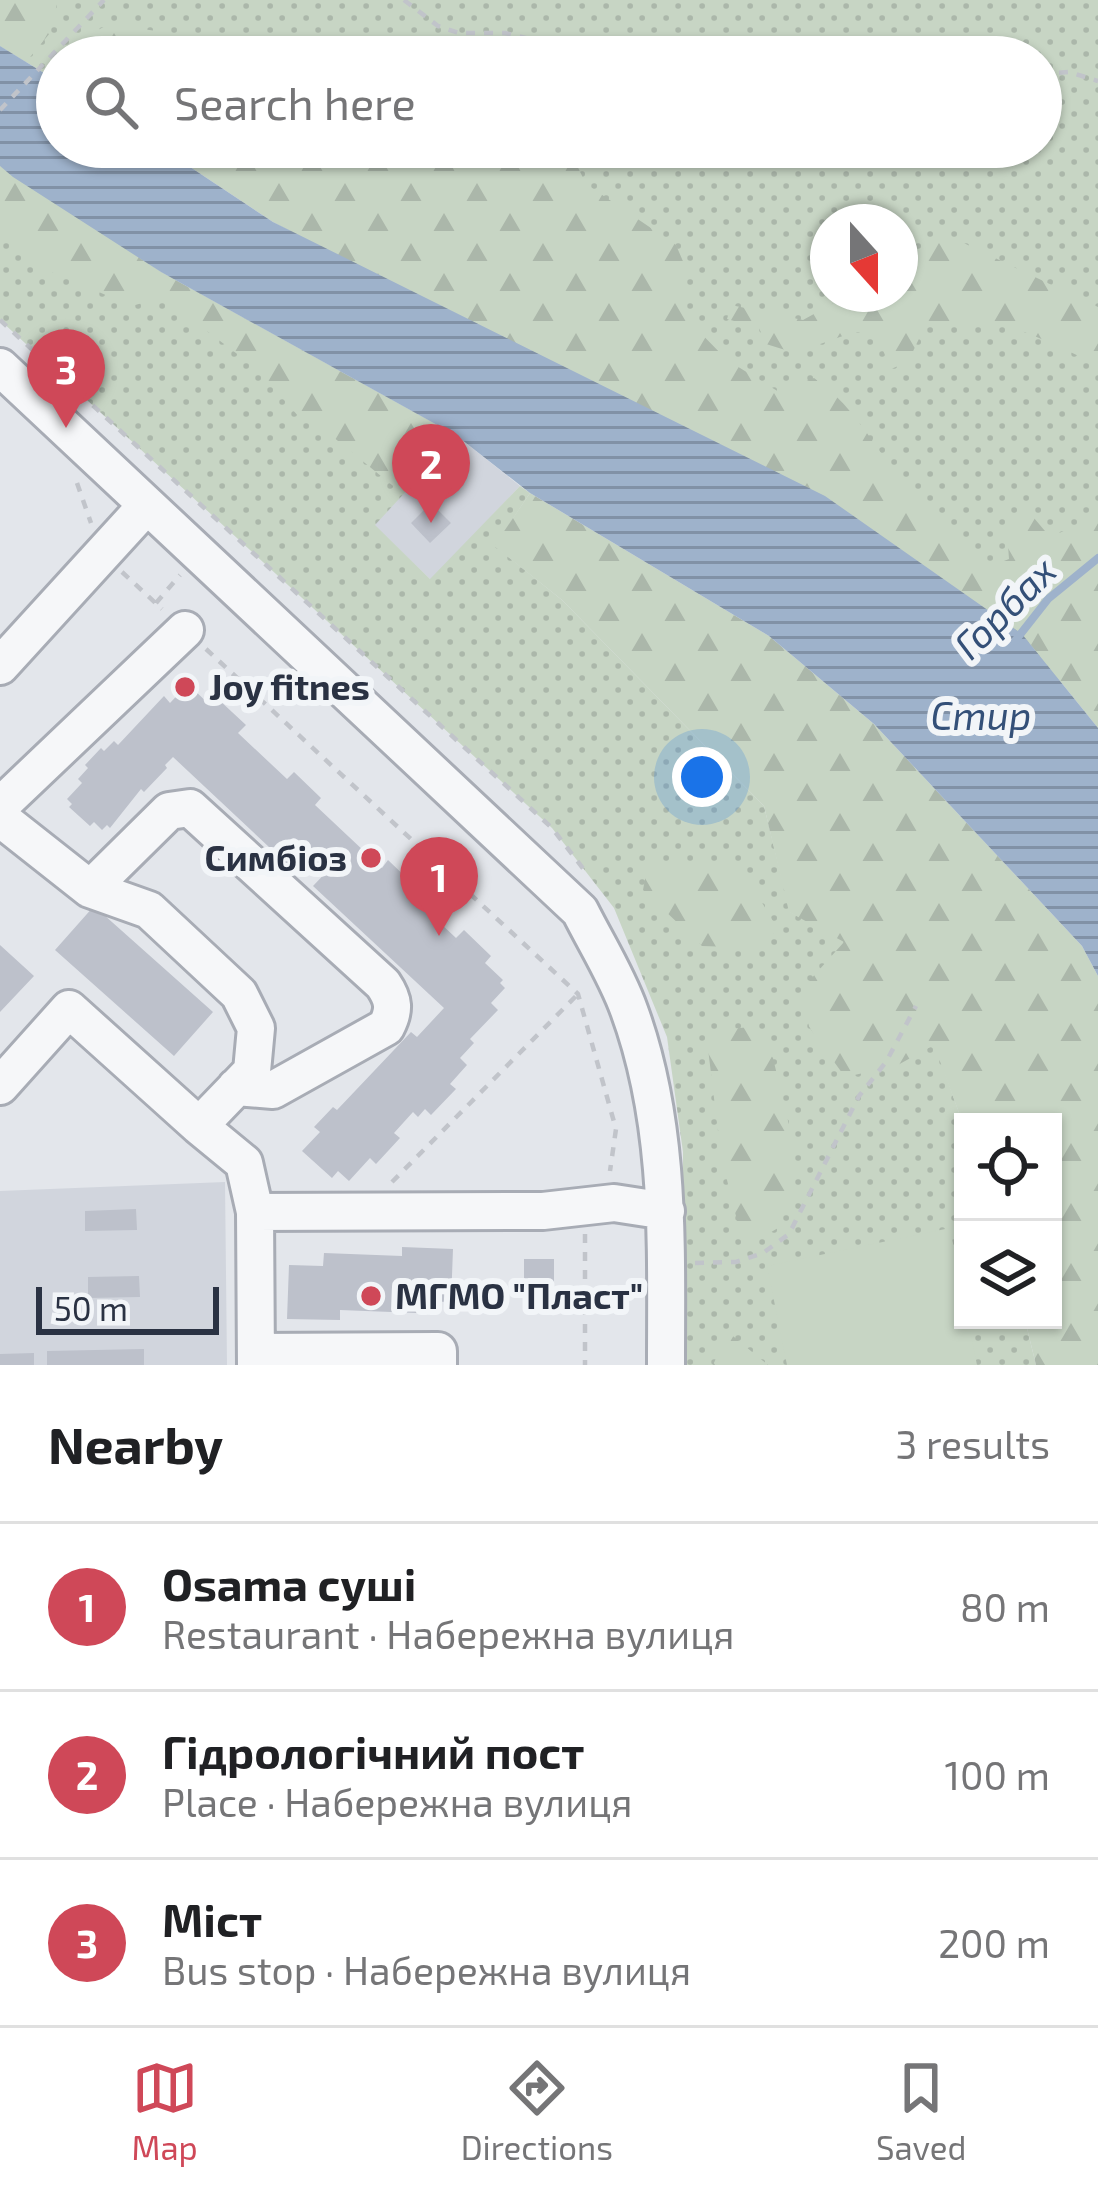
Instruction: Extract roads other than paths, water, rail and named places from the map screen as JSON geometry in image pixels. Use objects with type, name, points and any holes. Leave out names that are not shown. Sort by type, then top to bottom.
[{"type":"street","points":[[0,367],[580,911],[629,1009],[657,1110],[666,1210],[666,1365]]},
{"type":"street","points":[[0,666],[147,505]]},
{"type":"street","points":[[0,806],[185,630]]},
{"type":"street","points":[[90,889],[169,812],[190,808],[383,984],[392,998],[394,1013],[386,1027],[372,1035],[273,1090],[236,1087]]},
{"type":"street","points":[[0,818],[90,889],[149,910],[239,994],[256,1028],[252,1071],[199,1126]]},
{"type":"street","points":[[0,1085],[69,1009],[244,1163],[255,1212],[256,1359],[438,1351],[438,1365]]},
{"type":"street","points":[[255,1212],[543,1211],[614,1203],[666,1210]]},
{"type":"water","name":"Стир","points":[[0,46],[36,68],[36,168],[192,168],[273,222],[825,496],[1022,634],[1098,728],[1098,976],[1082,946],[874,724],[769,636],[530,493],[457,436],[161,272],[0,166]]},
{"type":"waterway","name":"Горбах","points":[[1015,641],[1048,599],[1098,558]]},
{"type":"place","name":"Міст","points":[[66,428]]},
{"type":"place","name":"Гідрологічний пост","points":[[431,523]]},
{"type":"place","name":"Joy fitnes","points":[[185,687]]},
{"type":"place","name":"Симбіоз","points":[[371,858]]},
{"type":"place","name":"Osama cуші","points":[[439,936]]},
{"type":"place","name":"МГМО \"Пласт\"","points":[[371,1296]]}]
